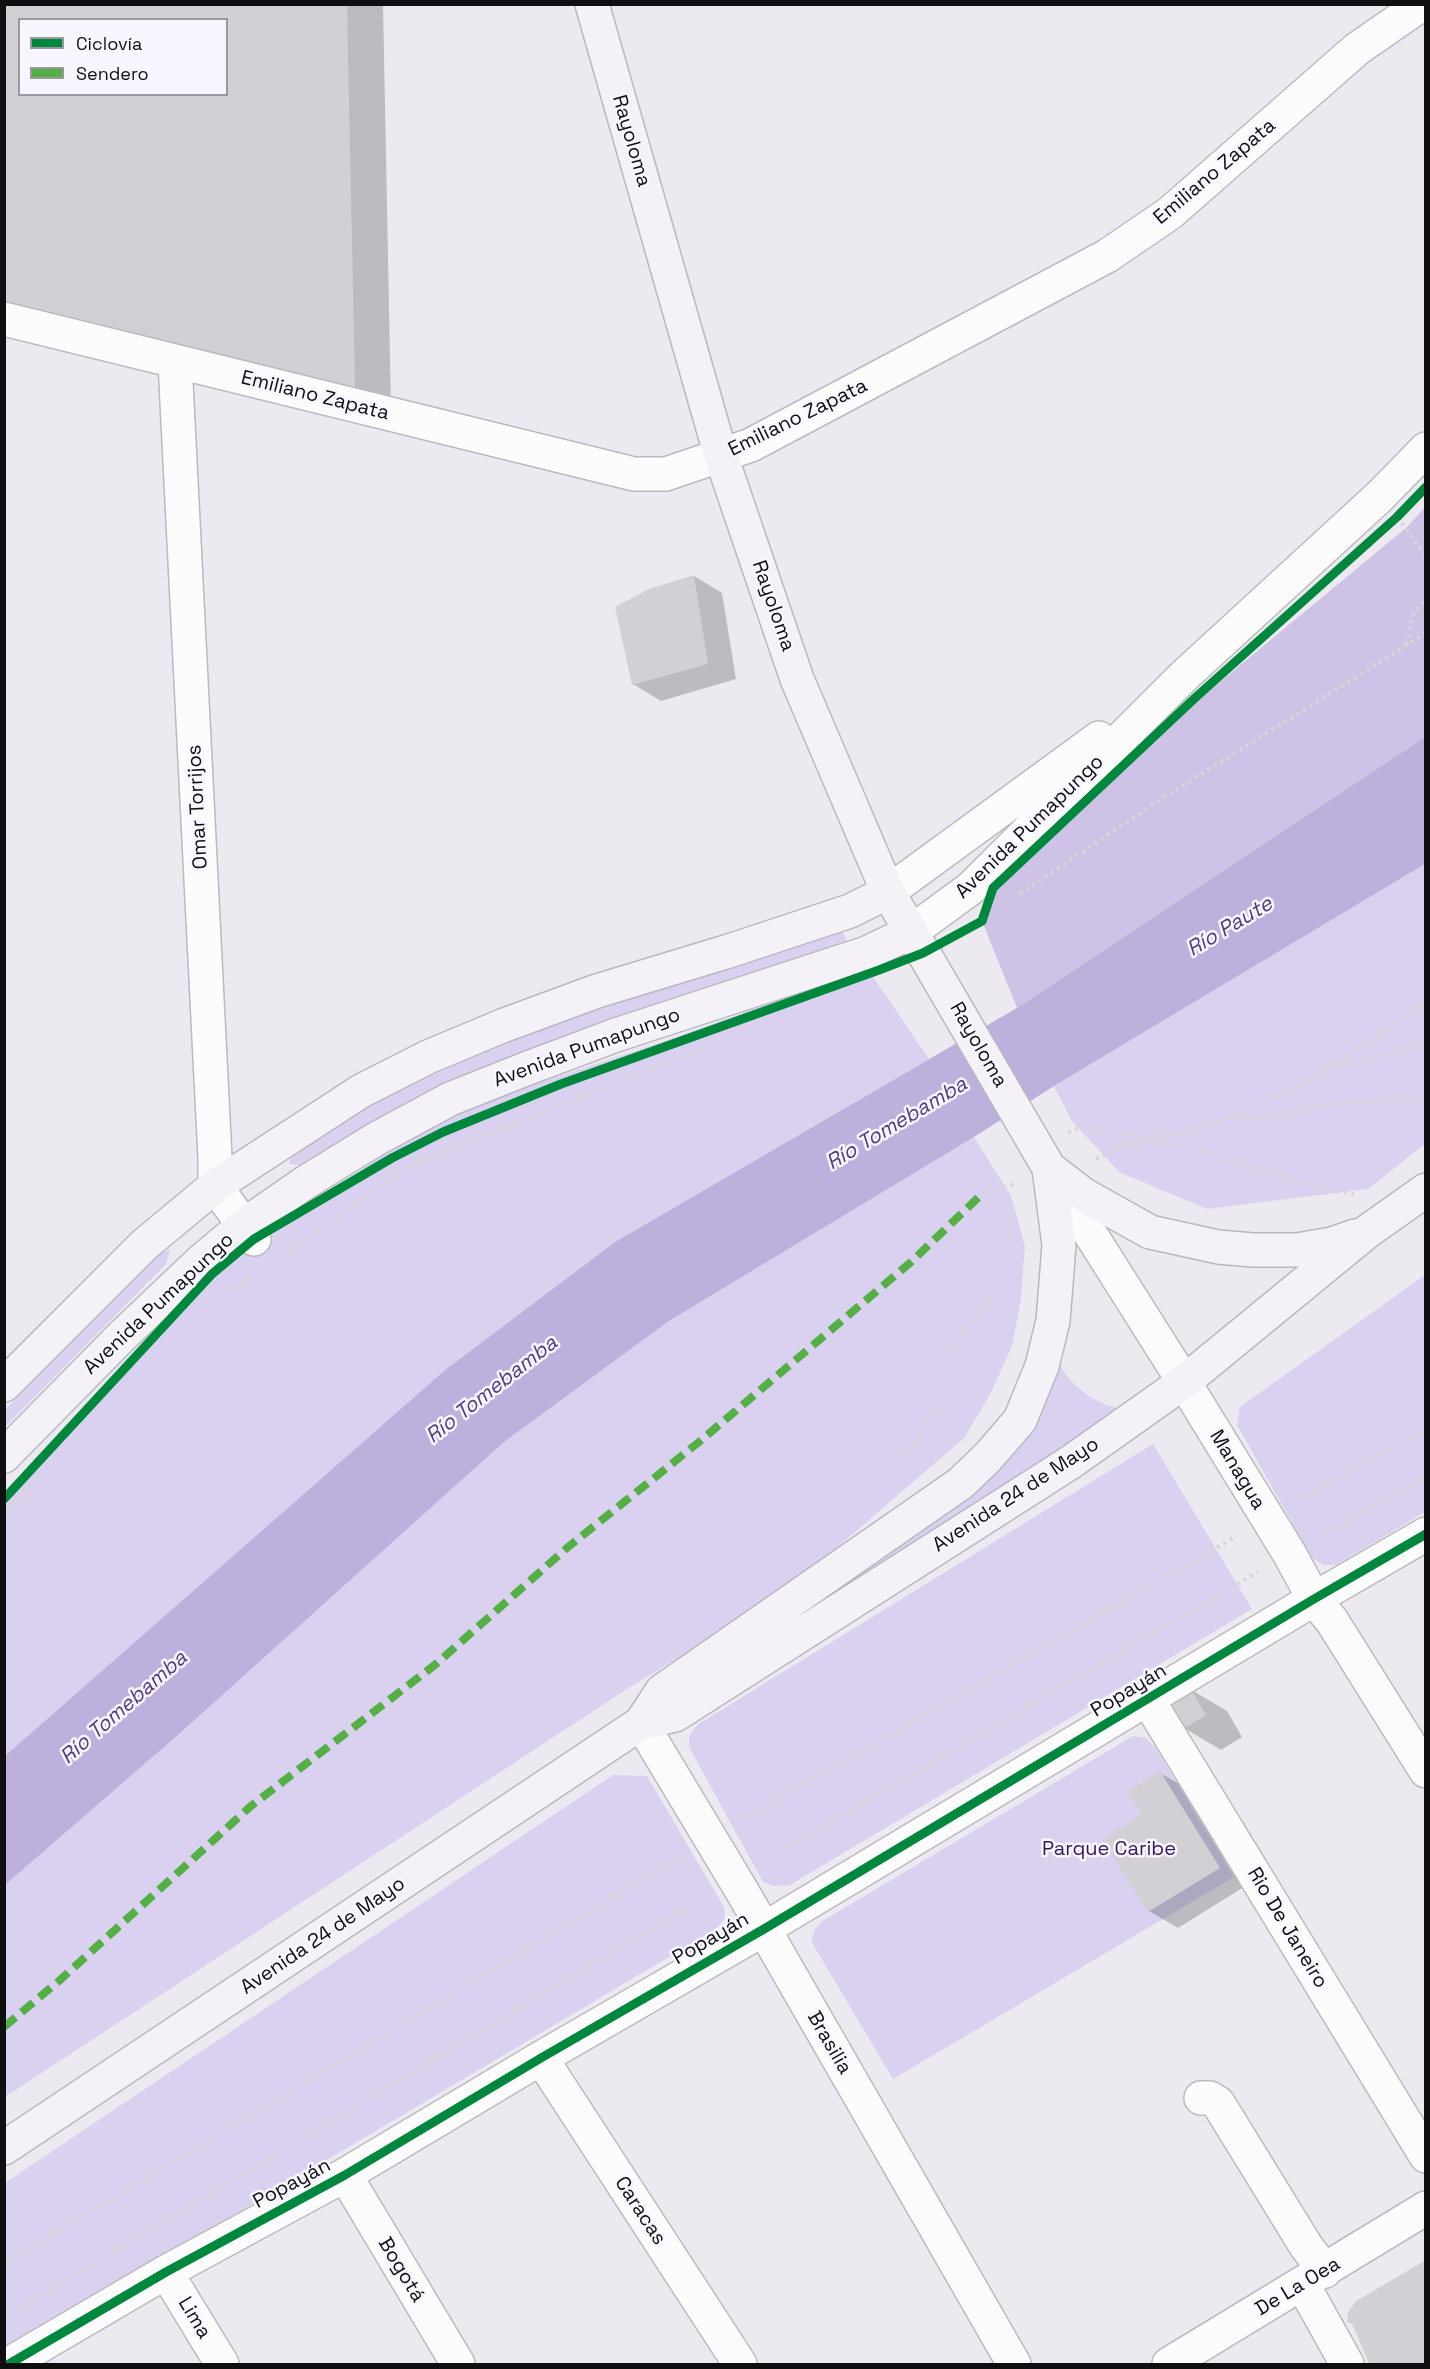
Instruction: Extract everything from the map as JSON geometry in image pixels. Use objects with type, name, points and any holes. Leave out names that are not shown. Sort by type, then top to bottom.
[{"type":"main road","name":"Rayoloma","points":[[592,4],[722,456],[797,679],[888,892],[1036,1165],[1059,1245],[1053,1321]]},
{"type":"main road","name":"Avenida Pumapungo","points":[[4,1385],[144,1245],[215,1186],[361,1091],[428,1057],[597,991],[850,911],[888,892]]},
{"type":"main road","name":"Avenida Pumapungo","points":[[13,1469],[121,1337],[200,1262],[249,1232],[306,1182],[376,1139],[450,1099],[616,1035],[867,953],[917,942]]},
{"type":"main road","name":"Rayoloma","points":[[1036,1165],[1150,1232]]},
{"type":"main road","name":"Avenida 24 de Mayo","points":[[4,2148],[641,1723],[675,1715],[1071,1462],[1184,1382],[1368,1231],[1415,1197]]},
{"type":"main road","name":"Avenida 24 de Mayo","points":[[1150,1232],[1218,1247],[1253,1251],[1308,1248],[1332,1244],[1368,1231]]},
{"type":"main road","name":"Avenida 24 de Mayo","points":[[641,1723],[662,1691],[961,1483],[1020,1420],[1042,1366],[1053,1321]]},
{"type":"street","name":"Emiliano Zapata","points":[[4,320],[634,474],[666,474],[722,456],[769,436],[1107,256],[1170,213],[1357,49],[1422,4]]},
{"type":"street","name":"Omar Torrijos","points":[[175,362],[215,1186]]},
{"type":"street","name":"Avenida Pumapungo","points":[[917,942],[1185,675],[1379,497],[1425,448]]},
{"type":"street","name":"Avenida Pumapungo","points":[[888,892],[1185,675]]},
{"type":"street","name":"Managua","points":[[1036,1165],[1184,1382],[1289,1553],[1314,1599],[1332,1621],[1425,1771]]},
{"type":"street","points":[[215,1186],[249,1232]]},
{"type":"street","name":"Popayán","points":[[9,2364],[166,2272],[345,2175],[764,1929],[1425,1534]]},
{"type":"street","name":"Rio De Janeiro","points":[[1148,1700],[1425,2156]]},
{"type":"street","name":"Brasilia","points":[[641,1723],[735,1879],[1014,2364]]},
{"type":"street","name":"Caracas","points":[[541,2058],[740,2364]]},
{"type":"street","points":[[1201,2098],[1210,2098],[1218,2103],[1306,2247],[1314,2278],[1347,2364]]},
{"type":"street","name":"Bogotá","points":[[345,2175],[458,2364]]},
{"type":"street","name":"De La Oea","points":[[1169,2364],[1314,2278],[1425,2208]]},
{"type":"street","name":"Lima","points":[[166,2272],[222,2364]]},
{"type":"path","points":[[1388,525],[1404,509]]},
{"type":"path","points":[[1406,646],[1412,616],[1425,599]]},
{"type":"path","points":[[1016,897],[1152,805],[1425,633]]},
{"type":"path","points":[[1036,1165],[1084,1164],[1125,1146],[1211,1125],[1296,1087],[1335,1064],[1425,1002]]},
{"type":"path","points":[[1335,1064],[1372,1059],[1425,1042]]},
{"type":"path","points":[[285,1255],[404,1169],[424,1159],[713,1044]]},
{"type":"path","points":[[1227,1118],[1273,1117],[1324,1105],[1406,1098],[1425,1101]]},
{"type":"path","points":[[982,1194],[1036,1165],[1076,1129],[1111,1131],[1152,1139],[1239,1161],[1326,1189],[1415,1197]]},
{"type":"path","points":[[884,1498],[901,1463],[918,1440],[929,1418],[941,1391],[948,1360],[964,1328],[988,1304],[1003,1278],[1007,1234],[1036,1165]]},
{"type":"path","points":[[220,1296],[257,1273]]},
{"type":"path","points":[[4,2264],[711,1838],[1425,1428]]},
{"type":"path","points":[[13,1469],[36,1464]]},
{"type":"path","points":[[4,1516],[49,1465]]},
{"type":"path","points":[[4,2318],[735,1879],[1289,1553],[1425,1477]]},
{"type":"green space","points":[[1425,864],[1425,1144],[1368,1189],[1207,1209],[1119,1172],[1072,1121],[1054,1086]]},
{"type":"green space","points":[[841,929],[850,946],[610,1019],[538,1046],[455,1081],[380,1119],[300,1165],[289,1164],[293,1151],[373,1103],[532,1032],[605,1005]]},
{"type":"green space","points":[[867,968],[929,1059],[615,1242],[445,1370],[5,1757],[5,1497],[61,1433],[222,1269],[436,1117],[674,1038]]},
{"type":"green space","points":[[974,1137],[1011,1196],[1025,1246],[1021,1299],[1012,1346],[991,1393],[964,1438],[782,1595],[630,1687],[5,2097],[5,1885],[178,1735],[504,1442],[669,1321]]},
{"type":"green space","points":[[170,1250],[166,1264],[5,1427],[5,1410],[157,1254]]},
{"type":"green space","points":[[1425,1275],[1425,1512],[1336,1565],[1324,1565],[1312,1558],[1237,1425],[1240,1407]]},
{"type":"green space","points":[[1055,1352],[1063,1371],[1090,1397],[1106,1405],[1129,1411],[676,1711],[921,1516]]},
{"type":"green space","points":[[1153,1444],[1252,1609],[790,1885],[774,1886],[763,1882],[689,1747],[689,1736],[697,1725]]},
{"type":"green space","name":"Parque Caribe","points":[[1133,1736],[1146,1738],[1155,1747],[1234,1877],[893,2079],[811,1941],[815,1929],[821,1922]]},
{"type":"green space","points":[[613,1775],[647,1776],[724,1907],[725,1918],[716,1929],[5,2351],[5,2183]]},
{"type":"shaded area","points":[[1425,507],[1425,737],[1017,1008],[982,921],[995,889],[1116,768],[1407,527]]},
{"type":"water","points":[[1425,737],[1425,864],[1054,1086],[974,1137],[669,1321],[504,1442],[178,1735],[5,1885],[4,1757],[445,1370],[615,1242],[1017,1008]]},
{"type":"building","points":[[5,4],[347,4],[355,389],[5,302]]},
{"type":"building","points":[[694,575],[708,664],[632,685],[615,607],[649,589]]},
{"type":"building","points":[[1190,1688],[1206,1715],[1183,1729],[1166,1702]]},
{"type":"building","points":[[1160,1771],[1220,1868],[1148,1912],[1102,1839],[1142,1814],[1127,1792]]},
{"type":"building","points":[[1426,2260],[1426,2364],[1369,2364],[1351,2321],[1347,2323],[1348,2312],[1356,2301]]},
{"type":"marked path","points":[[4,2027],[60,1980],[251,1806],[436,1664],[568,1547],[699,1442],[911,1262],[982,1194]]},
{"type":"cycle path","points":[[4,1499],[212,1274],[254,1239],[392,1158],[443,1132],[561,1084],[923,953],[982,921],[993,888],[1196,697],[1397,517],[1426,487]]},
{"type":"cycle path","points":[[9,2364],[166,2272],[345,2175],[764,1929],[1426,1534]]},
{"type":"water label","name":"Río Paute","points":[[1230,927]]},
{"type":"water label","name":"Río Tomebamba","points":[[897,1124]]},
{"type":"water label","name":"Río Tomebamba","points":[[492,1390]]},
{"type":"water label","name":"Río Tomebamba","points":[[124,1708]]}]
